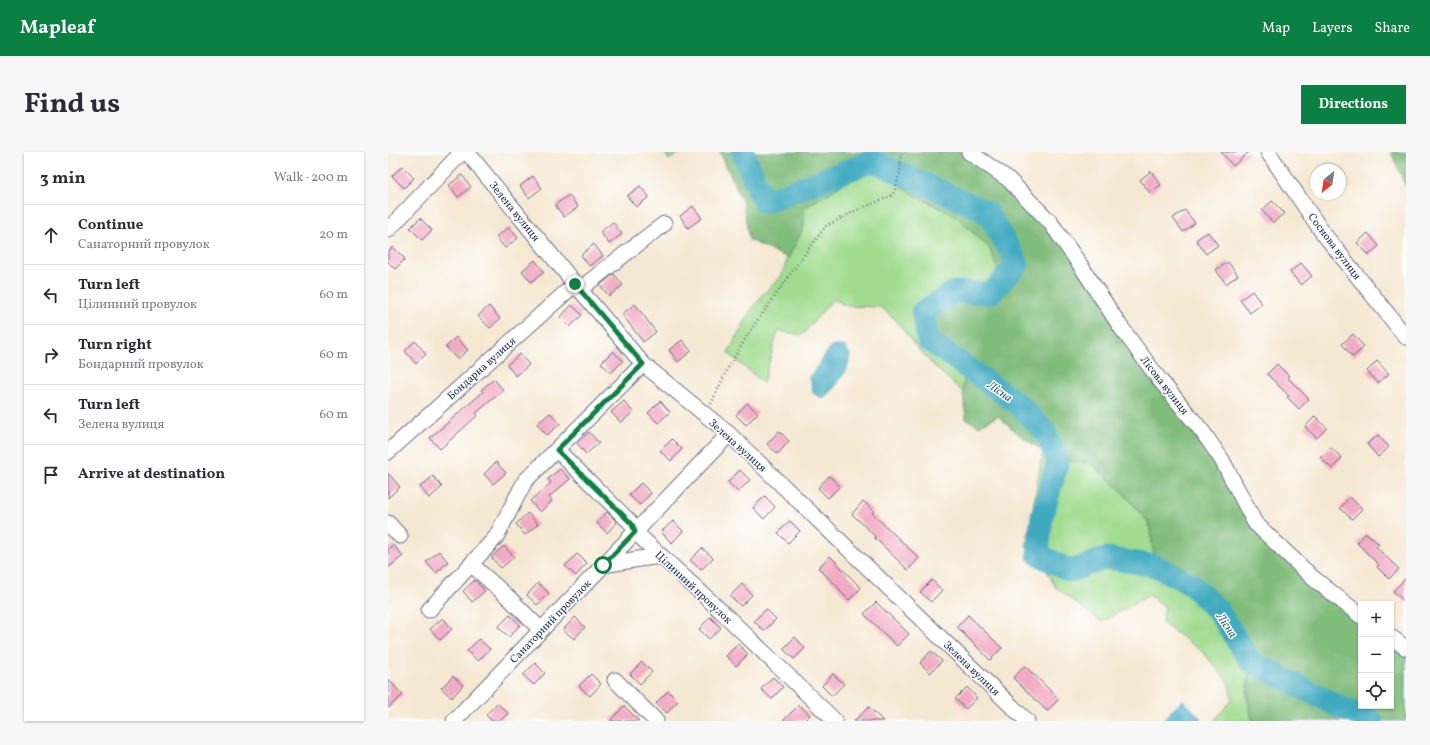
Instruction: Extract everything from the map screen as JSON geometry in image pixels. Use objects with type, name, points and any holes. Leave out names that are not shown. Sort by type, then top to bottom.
[{"type":"street","points":[[388,230],[462,152]]},
{"type":"street","name":"Зелена вулиця","points":[[467,152],[577,287],[643,364],[729,434],[1027,721]]},
{"type":"street","name":"Лісова вулиця","points":[[969,152],[1008,179],[1050,222],[1120,326],[1159,379],[1202,431],[1222,460],[1255,523],[1313,578],[1358,614]]},
{"type":"street","name":"Соснова вулиця","points":[[1268,152],[1323,233],[1406,337]]},
{"type":"street","name":"Бондарна вулиця","points":[[388,452],[577,287],[664,224]]},
{"type":"street","points":[[429,610],[454,582],[472,565],[496,537],[525,481],[643,364]]},
{"type":"street","name":"Санаторний провулок","points":[[454,721],[729,434]]},
{"type":"street","name":"Цілинний провулок","points":[[557,450],[632,524],[635,532],[721,611],[835,721]]},
{"type":"street","points":[[388,523],[400,536]]},
{"type":"street","points":[[603,565],[661,556]]},
{"type":"street","points":[[472,565],[508,597],[541,630]]},
{"type":"street","points":[[1394,639],[1406,648]]},
{"type":"street","points":[[615,680],[656,721]]},
{"type":"path","points":[[705,416],[728,368],[750,332],[798,262],[826,226],[893,195],[900,173],[901,152]]},
{"type":"green space","points":[[665,152],[681,152],[669,160]]},
{"type":"green space","points":[[720,152],[881,152],[855,176],[804,208],[804,227],[788,258],[749,240],[743,203]]},
{"type":"green space","points":[[881,152],[902,188],[957,217],[990,249],[1003,281],[991,293],[954,292],[928,340],[965,368],[963,392],[935,367],[913,343],[897,321],[881,307],[847,306],[833,299],[802,335],[778,331],[763,383],[728,353],[752,309],[763,294],[781,277],[788,258],[804,227],[804,208],[855,176]]},
{"type":"green space","points":[[882,152],[969,152],[1050,222],[1159,379],[1255,523],[1358,613],[1358,709],[1394,709],[1394,639],[1406,648],[1406,721],[1256,721],[1252,719],[1247,696],[1250,661],[1219,612],[1191,584],[1156,566],[1149,523],[1118,487],[1089,462],[1058,461],[1022,437],[998,416],[979,426],[966,419],[963,392],[965,368],[928,340],[923,312],[954,292],[991,293],[1002,280],[990,249],[957,217],[902,188]]},
{"type":"green space","points":[[1391,152],[1406,152],[1406,187]]},
{"type":"green space","points":[[1043,451],[1058,461],[1089,462],[1118,487],[1149,523],[1156,566],[1191,584],[1219,612],[1250,661],[1247,696],[1252,719],[1256,721],[1214,721],[1232,699],[1228,682],[1203,652],[1162,623],[1165,607],[1149,595],[1102,622],[1056,588],[1038,554],[1026,546]]},
{"type":"water","points":[[831,346],[844,346],[850,354],[849,361],[841,379],[823,399],[813,393],[810,377]]},
{"type":"water","points":[[1183,700],[1202,719],[1200,721],[1161,721]]},
{"type":"building","points":[[1221,152],[1249,152],[1233,166]]},
{"type":"building","points":[[402,166],[414,178],[404,188],[392,176]]},
{"type":"building","points":[[1151,171],[1161,185],[1150,193],[1140,180]]},
{"type":"building","points":[[462,175],[471,187],[458,197],[449,185]]},
{"type":"building","points":[[533,176],[542,188],[529,198],[520,186]]},
{"type":"building","points":[[640,186],[649,197],[636,207],[627,196]]},
{"type":"building","points":[[569,195],[578,207],[564,217],[555,205]]},
{"type":"building","points":[[1272,201],[1284,213],[1273,223],[1262,210]]},
{"type":"building","points":[[693,206],[702,218],[688,228],[680,216]]},
{"type":"building","points":[[1185,210],[1195,223],[1183,232],[1173,218]]},
{"type":"building","points":[[420,218],[432,230],[422,240],[410,228]]},
{"type":"building","points":[[613,222],[622,234],[609,244],[600,232]]},
{"type":"building","points":[[509,227],[518,238],[505,248],[496,237]]},
{"type":"building","points":[[1208,232],[1218,245],[1206,254],[1196,240]]},
{"type":"building","points":[[1368,233],[1379,246],[1369,255],[1357,243]]},
{"type":"building","points":[[594,244],[603,256],[589,266],[581,255]]},
{"type":"building","points":[[393,247],[405,259],[395,269],[388,262],[388,252]]},
{"type":"building","points":[[535,260],[544,272],[531,282],[522,271]]},
{"type":"building","points":[[1228,262],[1238,275],[1226,284],[1216,270]]},
{"type":"building","points":[[1301,263],[1312,276],[1301,285],[1290,272]]},
{"type":"building","points":[[614,274],[623,285],[609,296],[600,285]]},
{"type":"building","points":[[1252,291],[1262,304],[1250,313],[1240,300]]},
{"type":"building","points":[[635,304],[656,332],[643,342],[622,314]]},
{"type":"building","points":[[572,305],[582,315],[570,327],[560,317]]},
{"type":"building","points":[[489,306],[500,319],[490,328],[478,316]]},
{"type":"building","points":[[1353,334],[1364,347],[1353,357],[1342,344]]},
{"type":"building","points":[[456,337],[468,350],[457,359],[446,347]]},
{"type":"building","points":[[682,340],[691,351],[678,362],[669,350]]},
{"type":"building","points":[[415,341],[426,354],[416,364],[405,351]]},
{"type":"building","points":[[613,351],[623,361],[611,373],[601,363]]},
{"type":"building","points":[[520,354],[529,365],[516,376],[507,365]]},
{"type":"building","points":[[1377,361],[1389,374],[1378,383],[1367,371]]},
{"type":"building","points":[[1277,364],[1289,376],[1287,377],[1309,399],[1299,409],[1287,397],[1289,396],[1267,374]]},
{"type":"building","points":[[494,379],[503,390],[476,413],[478,415],[440,449],[430,438],[483,392],[481,390]]},
{"type":"building","points":[[624,401],[633,412],[621,423],[611,412]]},
{"type":"building","points":[[660,401],[670,412],[658,423],[648,413]]},
{"type":"building","points":[[747,403],[758,413],[746,425],[736,415]]},
{"type":"building","points":[[550,413],[560,424],[547,435],[537,424]]},
{"type":"building","points":[[1315,416],[1327,428],[1317,438],[1305,427]]},
{"type":"building","points":[[779,431],[789,441],[778,454],[767,444]]},
{"type":"building","points":[[589,432],[599,443],[586,454],[577,443]]},
{"type":"building","points":[[1378,435],[1389,447],[1378,457],[1367,444]]},
{"type":"building","points":[[672,439],[682,449],[671,461],[660,451]]},
{"type":"building","points":[[1330,447],[1342,458],[1332,469],[1320,457]]},
{"type":"building","points":[[496,462],[506,473],[493,484],[484,474]]},
{"type":"building","points":[[560,469],[570,479],[549,497],[552,501],[540,512],[530,501],[551,483],[548,479]]},
{"type":"building","points":[[740,470],[750,480],[738,492],[728,482]]},
{"type":"building","points":[[388,473],[400,487],[388,498]]},
{"type":"building","points":[[433,476],[442,487],[429,498],[420,487]]},
{"type":"building","points":[[829,476],[840,486],[828,498],[818,488]]},
{"type":"building","points":[[641,483],[651,493],[640,505],[629,495]]},
{"type":"building","points":[[765,496],[775,507],[764,519],[753,508]]},
{"type":"building","points":[[1350,497],[1362,509],[1352,519],[1340,508]]},
{"type":"building","points":[[863,501],[874,511],[872,513],[919,558],[908,570],[852,514]]},
{"type":"building","points":[[607,512],[617,522],[607,533],[597,523]]},
{"type":"building","points":[[528,513],[538,524],[525,535],[516,524]]},
{"type":"building","points":[[673,521],[683,531],[672,543],[661,532]]},
{"type":"building","points":[[790,521],[800,531],[788,543],[778,533]]},
{"type":"building","points":[[1366,533],[1379,544],[1376,547],[1399,569],[1389,579],[1377,567],[1379,565],[1357,543]]},
{"type":"building","points":[[393,545],[403,556],[388,568],[388,549]]},
{"type":"building","points":[[504,546],[514,557],[501,568],[491,557]]},
{"type":"building","points":[[702,548],[713,558],[701,570],[690,560]]},
{"type":"building","points":[[439,551],[448,562],[436,573],[426,562]]},
{"type":"building","points":[[577,554],[587,563],[576,576],[565,566]]},
{"type":"building","points":[[830,556],[861,588],[849,600],[818,568]]},
{"type":"building","points":[[1406,578],[1406,603],[1393,591]]},
{"type":"building","points":[[475,580],[485,591],[472,602],[463,591]]},
{"type":"building","points":[[932,580],[942,590],[931,602],[920,592]]},
{"type":"building","points":[[538,583],[549,593],[537,605],[527,595]]},
{"type":"building","points":[[742,584],[752,595],[741,606],[730,596]]},
{"type":"building","points":[[876,602],[909,634],[897,646],[864,614]]},
{"type":"building","points":[[766,609],[776,619],[764,631],[754,621]]},
{"type":"building","points":[[510,615],[520,625],[509,637],[498,627]]},
{"type":"building","points":[[968,615],[1002,648],[990,660],[957,627]]},
{"type":"building","points":[[575,617],[585,627],[574,639],[563,630]]},
{"type":"building","points":[[710,617],[721,628],[709,639],[699,629]]},
{"type":"building","points":[[443,618],[452,629],[440,640],[430,629]]},
{"type":"building","points":[[795,637],[805,648],[794,659],[783,649]]},
{"type":"building","points":[[479,639],[490,649],[478,661],[467,651]]},
{"type":"building","points":[[738,644],[748,654],[736,666],[726,656]]},
{"type":"building","points":[[931,651],[942,661],[930,673],[920,663]]},
{"type":"building","points":[[642,662],[652,672],[640,684],[630,674]]},
{"type":"building","points":[[535,663],[545,673],[534,685],[523,675]]},
{"type":"building","points":[[1025,666],[1059,699],[1047,711],[1013,678]]},
{"type":"building","points":[[591,674],[601,684],[590,696],[579,686]]},
{"type":"building","points":[[833,674],[844,684],[832,696],[822,686]]},
{"type":"building","points":[[453,676],[463,685],[452,698],[441,688]]},
{"type":"building","points":[[773,677],[783,687],[772,699],[761,689]]},
{"type":"building","points":[[388,679],[403,695],[388,708]]},
{"type":"building","points":[[967,687],[977,698],[966,709],[955,699]]},
{"type":"building","points":[[668,691],[678,701],[667,713],[656,703]]},
{"type":"building","points":[[497,703],[508,713],[500,721],[492,721],[486,715]]},
{"type":"building","points":[[799,705],[810,715],[804,721],[783,721]]},
{"type":"building","points":[[624,706],[639,721],[610,721]]},
{"type":"building","points":[[869,707],[883,721],[854,721]]},
{"type":"waterway","name":"Лісна","points":[[743,152],[764,202],[873,161],[987,212],[1018,264],[991,293],[954,292],[923,312],[928,340],[1018,404],[1044,431],[1058,461],[1042,516],[1038,554],[1070,571],[1107,558],[1156,566],[1191,584],[1219,612],[1250,661],[1342,708],[1372,721]]},
{"type":"route","points":[[575,284],[643,364],[557,450],[632,524],[635,532],[603,565]]}]
